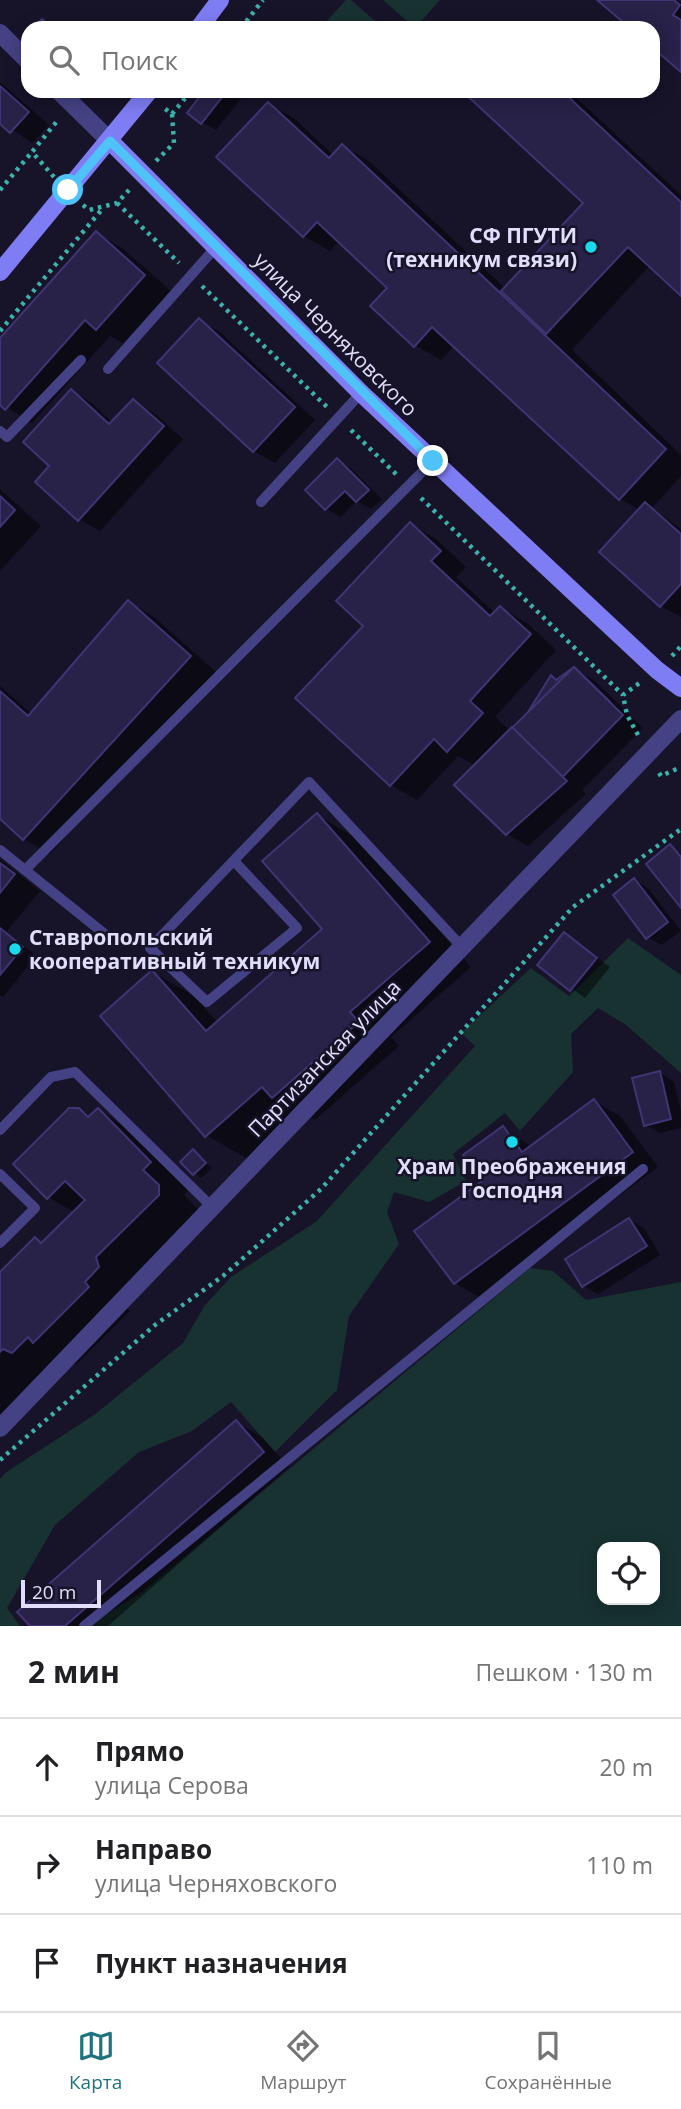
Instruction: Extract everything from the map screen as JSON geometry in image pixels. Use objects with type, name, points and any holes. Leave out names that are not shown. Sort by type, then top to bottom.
[{"type":"main road","points":[[204,21],[220,0]]},
{"type":"main road","points":[[0,272],[144,98]]},
{"type":"main road","name":"улица Черняховского","points":[[110,141],[361,393],[657,670],[681,688]]},
{"type":"street","points":[[0,33],[21,54]]},
{"type":"street","name":"улица Черняховского","points":[[66,98],[110,141]]},
{"type":"street","name":"Партизанская улица","points":[[0,1428],[681,719]]},
{"type":"lane","points":[[108,369],[216,247]]},
{"type":"lane","points":[[0,431],[7,437],[81,360]]},
{"type":"lane","points":[[261,502],[361,393]]},
{"type":"lane","points":[[25,870],[433,461]]},
{"type":"lane","points":[[233,861],[297,928],[207,1002],[150,948],[233,861],[309,782],[463,947]]},
{"type":"lane","points":[[0,850],[111,939]]},
{"type":"lane","points":[[0,1130],[51,1077],[75,1072],[212,1207]]},
{"type":"lane","points":[[85,1626],[643,1169]]},
{"type":"lane","points":[[0,1174],[34,1209],[0,1243]]},
{"type":"path","points":[[246,21],[263,0]]},
{"type":"path","points":[[172,114],[185,98]]},
{"type":"path","points":[[0,190],[32,152]]},
{"type":"path","points":[[117,203],[624,695],[627,715],[661,776],[681,767]]},
{"type":"path","points":[[0,331],[104,206]]},
{"type":"path","points":[[624,695],[657,670],[681,646]]},
{"type":"path","points":[[0,1460],[155,1325],[223,1276],[321,1189],[573,907],[681,829]]},
{"type":"green space","points":[[346,0],[351,0],[375,21],[327,21]]},
{"type":"green space","points":[[383,0],[440,0],[421,21],[407,21]]},
{"type":"green space","points":[[628,938],[681,975],[681,1073],[626,1025],[598,1008],[571,1034],[573,1072],[520,1131],[505,1113],[453,1154],[466,1181],[429,1202],[394,1192],[387,1212],[399,1244],[349,1316],[337,1390],[275,1452],[231,1402],[192,1431],[139,1452],[55,1525],[7,1608],[20,1626],[0,1626],[0,1479],[5,1473],[94,1415],[183,1343],[205,1305],[231,1277],[317,1221],[475,1046],[461,1033],[531,968],[569,996]]},
{"type":"green space","points":[[530,1268],[553,1271],[586,1300],[681,1282],[681,1626],[85,1626],[141,1593]]},
{"type":"building","points":[[597,0],[674,0],[680,5],[673,15],[681,20],[681,72],[660,54],[660,21],[622,21]]},
{"type":"building","points":[[0,86],[29,112],[10,133],[0,124]]},
{"type":"building","points":[[199,98],[221,98],[201,124],[187,113]]},
{"type":"building","points":[[470,98],[570,98],[681,202],[681,296],[628,247],[546,334],[501,291],[583,203]]},
{"type":"building","points":[[268,102],[329,158],[342,144],[666,449],[619,500],[432,327],[414,347],[370,306],[387,288],[317,222],[303,237],[216,157]]},
{"type":"building","points":[[96,231],[145,275],[96,330],[85,320],[5,410],[0,405],[0,338]]},
{"type":"building","points":[[199,318],[295,407],[253,452],[157,363]]},
{"type":"building","points":[[71,389],[109,424],[133,399],[164,426],[78,521],[35,482],[49,466],[23,442]]},
{"type":"building","points":[[337,458],[369,490],[356,502],[345,491],[325,510],[305,490]]},
{"type":"building","points":[[0,496],[15,510],[0,527]]},
{"type":"building","points":[[645,502],[681,534],[681,584],[660,607],[599,552]]},
{"type":"building","points":[[410,522],[441,551],[431,561],[490,616],[500,606],[531,634],[470,701],[483,713],[447,752],[434,739],[390,786],[295,698],[363,626],[336,601]]},
{"type":"building","points":[[128,600],[191,656],[23,840],[0,819],[0,691],[28,716]]},
{"type":"building","points":[[574,667],[609,701],[594,715],[582,701],[549,733],[528,712],[551,675],[556,680]]},
{"type":"building","points":[[574,667],[623,715],[506,835],[454,785]]},
{"type":"building","points":[[512,727],[567,781],[506,835],[454,785]]},
{"type":"building","points":[[317,813],[430,942],[350,1012],[359,1022],[272,1098],[262,1087],[205,1137],[100,1016],[152,970],[206,1031],[322,929],[262,861]]},
{"type":"building","points":[[670,844],[681,857],[681,908],[646,864]]},
{"type":"building","points":[[0,863],[15,874],[0,893]]},
{"type":"building","points":[[634,878],[668,922],[646,939],[613,895]]},
{"type":"building","points":[[0,928],[23,947],[0,975]]},
{"type":"building","points":[[564,932],[597,958],[570,991],[537,965]]},
{"type":"building","points":[[660,1071],[671,1119],[644,1126],[632,1078]]},
{"type":"building","points":[[594,1099],[633,1152],[454,1284],[414,1231],[482,1181],[463,1155],[503,1126],[522,1152]]},
{"type":"building","points":[[69,1108],[79,1108],[88,1117],[98,1108],[151,1162],[143,1170],[159,1185],[159,1195],[96,1257],[99,1267],[85,1282],[89,1287],[33,1343],[28,1337],[12,1353],[3,1349],[0,1352],[0,1272],[35,1237],[41,1243],[85,1200],[65,1181],[47,1199],[13,1164]]},
{"type":"building","points":[[193,1149],[206,1163],[193,1175],[180,1162]]},
{"type":"building","points":[[629,1218],[647,1246],[582,1287],[565,1259]]},
{"type":"building","points":[[236,1420],[264,1452],[65,1626],[30,1626],[17,1612]]},
{"type":"place","name":"СФ ПГУТИ (техникум связи)","points":[[591,247]]},
{"type":"place","name":"Ставропольский кооперативный техникум","points":[[15,949]]},
{"type":"place","name":"Храм Преображения Господня","points":[[512,1142]]},
{"type":"route","points":[[68,190],[110,141],[361,393],[433,461]]}]
